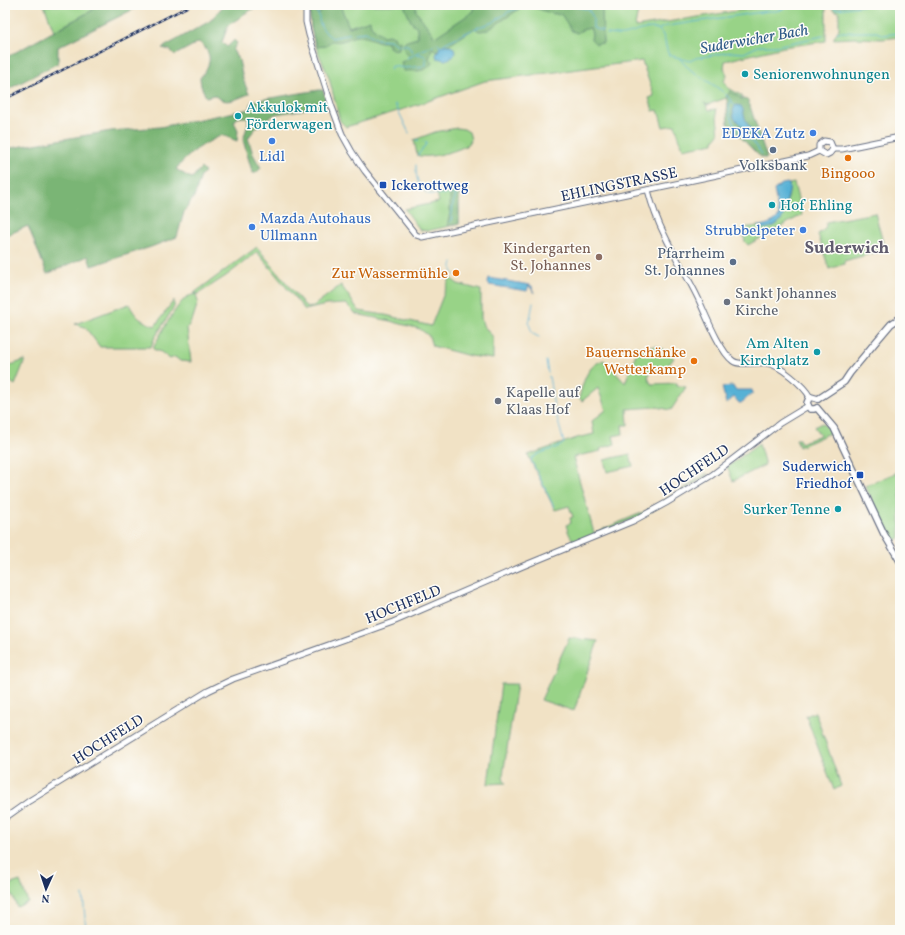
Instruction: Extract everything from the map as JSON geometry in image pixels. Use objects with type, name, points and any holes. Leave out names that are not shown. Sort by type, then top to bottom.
[{"type":"main road","points":[[818,399],[844,382],[891,324],[900,318]]},
{"type":"main road","points":[[817,408],[812,409],[808,406],[807,401],[810,397],[818,399]]},
{"type":"main road","points":[[817,408],[819,403],[818,399]]},
{"type":"main road","points":[[817,408],[834,428],[884,534],[900,561]]},
{"type":"street","name":"EHLINGSTRASSE","points":[[306,5],[306,22],[309,35],[342,134],[365,171],[416,235],[422,238],[794,159],[819,152],[823,155],[828,154],[832,149],[830,142],[824,141],[819,145],[819,152]]},
{"type":"street","name":"EHLINGSTRASSE","points":[[832,149],[842,149],[900,137]]},
{"type":"street","points":[[648,190],[664,234],[727,355],[732,361],[737,363],[764,362],[774,364],[805,389],[810,397]]},
{"type":"street","name":"HOCHFELD","points":[[5,818],[29,801],[208,691],[233,679],[393,622],[523,566],[609,532],[648,513],[712,475],[780,423],[808,406]]},
{"type":"green space","points":[[44,5],[89,5],[93,10],[54,31]]},
{"type":"green space","points":[[89,5],[142,5],[58,47],[58,63],[5,91],[5,58],[93,10]]},
{"type":"green space","points":[[224,5],[260,5],[231,23],[228,26],[222,42],[227,47],[234,40],[237,43],[233,50],[239,60],[243,79],[249,94],[227,101],[214,95],[206,97],[201,86],[200,78],[207,68],[209,55],[199,42],[175,55],[170,50],[162,48],[210,21]]},
{"type":"green space","points":[[309,5],[639,5],[635,27],[774,5],[826,5],[826,41],[784,47],[725,61],[724,68],[727,75],[724,81],[727,87],[742,96],[742,99],[730,92],[726,98],[707,105],[704,102],[709,110],[716,109],[719,134],[714,140],[714,143],[683,149],[675,125],[663,127],[658,110],[653,111],[649,98],[654,96],[642,61],[485,81],[417,105],[346,127],[340,121],[329,78],[314,42]]},
{"type":"green space","points":[[309,5],[316,5],[316,13],[318,14],[320,13],[323,5],[340,5],[349,27],[370,20],[371,26],[383,36],[394,36],[396,41],[400,41],[399,49],[394,50],[389,47],[389,42],[380,42],[363,36],[353,37],[342,41],[332,41],[326,46],[316,47],[311,28]]},
{"type":"green space","points":[[404,5],[419,5],[416,8],[416,11],[435,37],[474,11],[472,6],[521,5],[522,7],[488,30],[479,31],[475,28],[449,45],[443,45],[437,51],[432,48],[429,59],[432,63],[426,69],[419,71],[403,71],[401,62],[411,58],[406,53],[403,44],[404,42],[417,38],[417,27],[411,22]]},
{"type":"green space","points":[[534,5],[602,5],[603,43],[596,44],[591,39],[592,34],[590,28],[577,33],[572,31],[561,14],[555,14],[536,8]]},
{"type":"green space","points":[[833,5],[837,5],[837,7],[851,5],[900,5],[900,37],[882,39],[833,39],[839,29],[839,12],[833,10]]},
{"type":"green space","points":[[323,90],[327,103],[326,106],[275,114],[255,129],[248,138],[253,154],[261,168],[256,173],[253,173],[251,168],[243,140],[248,124],[248,118],[243,117],[237,118],[234,122],[238,130],[237,141],[222,135],[197,149],[181,163],[176,169],[192,178],[201,168],[205,172],[201,176],[195,195],[184,212],[177,237],[91,266],[88,256],[47,274],[28,226],[5,236],[5,149],[111,131],[160,127],[250,109],[252,101]]},
{"type":"green space","points":[[730,91],[742,99],[748,100],[767,158],[763,158],[757,154],[728,124],[728,103],[726,98]]},
{"type":"green space","points":[[457,128],[464,129],[469,132],[471,139],[467,145],[457,150],[434,156],[417,155],[414,140],[435,132]]},
{"type":"green space","points":[[794,183],[802,215],[748,245],[745,242],[742,228],[758,226],[763,228],[775,225],[783,211],[789,195],[789,184]]},
{"type":"green space","points":[[459,191],[459,224],[427,231],[420,230],[405,209],[439,202],[437,193]]},
{"type":"green space","points":[[459,191],[459,224],[447,226],[450,213],[450,192]]},
{"type":"green space","points":[[875,213],[885,250],[844,261],[844,264],[829,269],[818,234],[822,232],[826,226],[826,222]]},
{"type":"green space","points":[[257,247],[307,308],[312,307],[341,285],[359,311],[385,315],[431,326],[450,278],[458,284],[481,290],[481,318],[483,325],[493,337],[493,359],[470,356],[432,346],[429,336],[420,329],[356,314],[346,304],[326,305],[305,310],[257,252],[226,276],[198,294],[194,293]]},
{"type":"green space","points":[[196,294],[198,302],[193,318],[187,328],[191,362],[180,361],[175,357],[170,359],[161,352],[153,349],[163,329],[178,306],[187,297]]},
{"type":"green space","points":[[174,300],[174,307],[154,339],[151,347],[100,347],[85,327],[75,324],[129,304],[139,318],[155,326]]},
{"type":"green space","points":[[656,346],[674,358],[665,369],[652,368],[648,377],[651,384],[677,383],[677,386],[686,387],[671,410],[656,407],[627,409],[628,425],[622,425],[623,434],[613,436],[615,444],[600,449],[601,451],[573,457],[594,533],[646,511],[674,495],[707,473],[707,475],[648,513],[577,542],[571,537],[566,525],[571,523],[570,518],[573,517],[569,506],[555,510],[528,455],[577,438],[594,434],[592,421],[606,410],[598,388],[582,401],[579,398],[584,380],[589,370],[604,360],[625,383],[638,348]]},
{"type":"green space","points":[[25,360],[15,385],[5,378],[5,367]]},
{"type":"green space","points":[[822,423],[828,427],[830,433],[799,447],[796,439],[799,439],[801,443],[820,435],[814,427]]},
{"type":"green space","points":[[759,444],[765,465],[733,481],[727,467]]},
{"type":"green space","points":[[630,454],[633,466],[607,472],[604,460]]},
{"type":"green space","points":[[900,471],[900,538],[892,541],[865,486]]},
{"type":"green space","points":[[569,638],[598,641],[574,711],[541,700]]},
{"type":"green space","points":[[501,684],[517,684],[503,775],[506,783],[488,784]]},
{"type":"green space","points":[[815,712],[841,786],[834,790],[806,716]]},
{"type":"green space","points":[[20,881],[28,902],[17,907],[8,885]]},
{"type":"water","points":[[444,45],[454,48],[455,52],[453,57],[445,60],[437,58],[436,55],[440,47]]},
{"type":"water","points":[[736,105],[741,106],[743,109],[747,124],[760,139],[760,141],[758,142],[734,118],[733,110]]},
{"type":"water","points":[[782,184],[789,184],[789,191],[782,219],[774,226],[759,228],[758,226],[770,223],[779,216],[774,190]]},
{"type":"water","points":[[489,278],[530,285],[532,286],[534,293],[529,285],[527,291],[489,285]]},
{"type":"water","points":[[733,386],[735,390],[752,390],[753,393],[741,403],[739,403],[734,397],[726,404],[726,398],[722,387]]},
{"type":"waterway","points":[[317,5],[316,10],[321,26],[332,38],[347,34],[366,32],[377,39],[390,40],[398,45],[408,45],[414,54],[438,43],[440,47],[472,30]]},
{"type":"waterway","name":"Suderwicher Bach","points":[[474,29],[493,22],[508,12],[521,7],[525,9],[530,5]]},
{"type":"waterway","name":"Suderwicher Bach","points":[[566,5],[588,9],[593,17],[593,28],[603,31]]},
{"type":"waterway","name":"Suderwicher Bach","points":[[659,29],[667,26],[776,11],[794,5]]},
{"type":"waterway","name":"Suderwicher Bach","points":[[835,5],[835,9],[868,5]]},
{"type":"waterway","name":"Suderwicher Bach","points":[[607,34],[621,35],[648,28],[657,29],[662,33],[669,55],[690,61],[696,58],[731,52],[744,53],[758,46],[776,46],[823,36]]},
{"type":"waterway","name":"Suderwicher Bach","points":[[837,32],[877,32],[883,35],[900,33]]},
{"type":"waterway","points":[[391,70],[390,68],[393,66],[404,68],[426,65],[426,57],[417,54]]},
{"type":"waterway","points":[[406,58],[414,55]]},
{"type":"waterway","points":[[680,59],[693,72],[716,86],[735,106]]},
{"type":"waterway","points":[[732,101],[729,104],[730,115],[736,128],[739,133],[752,141],[762,154]]},
{"type":"waterway","points":[[395,104],[409,133]]},
{"type":"waterway","points":[[416,140],[427,143],[418,155]]},
{"type":"waterway","points":[[416,165],[416,173],[419,184],[428,194],[456,194],[451,222]]},
{"type":"waterway","points":[[453,262],[452,271],[458,277]]},
{"type":"waterway","points":[[532,333],[529,324],[533,303]]},
{"type":"waterway","points":[[533,334],[539,337]]},
{"type":"waterway","points":[[546,361],[548,373]]},
{"type":"waterway","points":[[549,376],[554,407]]},
{"type":"waterway","points":[[554,507],[531,460],[538,454],[559,447],[564,443],[555,410]]},
{"type":"waterway","points":[[83,895],[86,930]]},
{"type":"railway","points":[[5,99],[191,5]]},
{"type":"place","name":"Seniorenwohnungen","points":[[745,74]]},
{"type":"place","name":"Akkulok mit Förderwagen","points":[[238,116]]},
{"type":"place","name":"EDEKA Zutz","points":[[813,133]]},
{"type":"place","name":"Lidl","points":[[272,141]]},
{"type":"place","name":"Volksbank","points":[[773,150]]},
{"type":"place","name":"Bingooo","points":[[848,158]]},
{"type":"place","name":"Ickerottweg","points":[[383,185]]},
{"type":"place","name":"Hof Ehling","points":[[772,205]]},
{"type":"place","name":"Mazda Autohaus Ullmann","points":[[252,227]]},
{"type":"place","name":"Strubbelpeter","points":[[803,230]]},
{"type":"place","name":"Kindergarten St. Johannes","points":[[599,257]]},
{"type":"place","name":"Pfarrheim St. Johannes","points":[[733,262]]},
{"type":"place","name":"Zur Wassermühle","points":[[456,273]]},
{"type":"place","name":"Sankt Johannes Kirche","points":[[727,302]]},
{"type":"place","name":"Am Alten Kirchplatz","points":[[817,352]]},
{"type":"place","name":"Bauernschänke Wetterkamp","points":[[694,361]]},
{"type":"place","name":"Kapelle auf Klaas Hof","points":[[498,401]]},
{"type":"place","name":"Suderwich Friedhof","points":[[860,475]]},
{"type":"place","name":"Surker Tenne","points":[[838,509]]},
{"type":"district","name":"Suderwich","points":[[847,247]]}]
